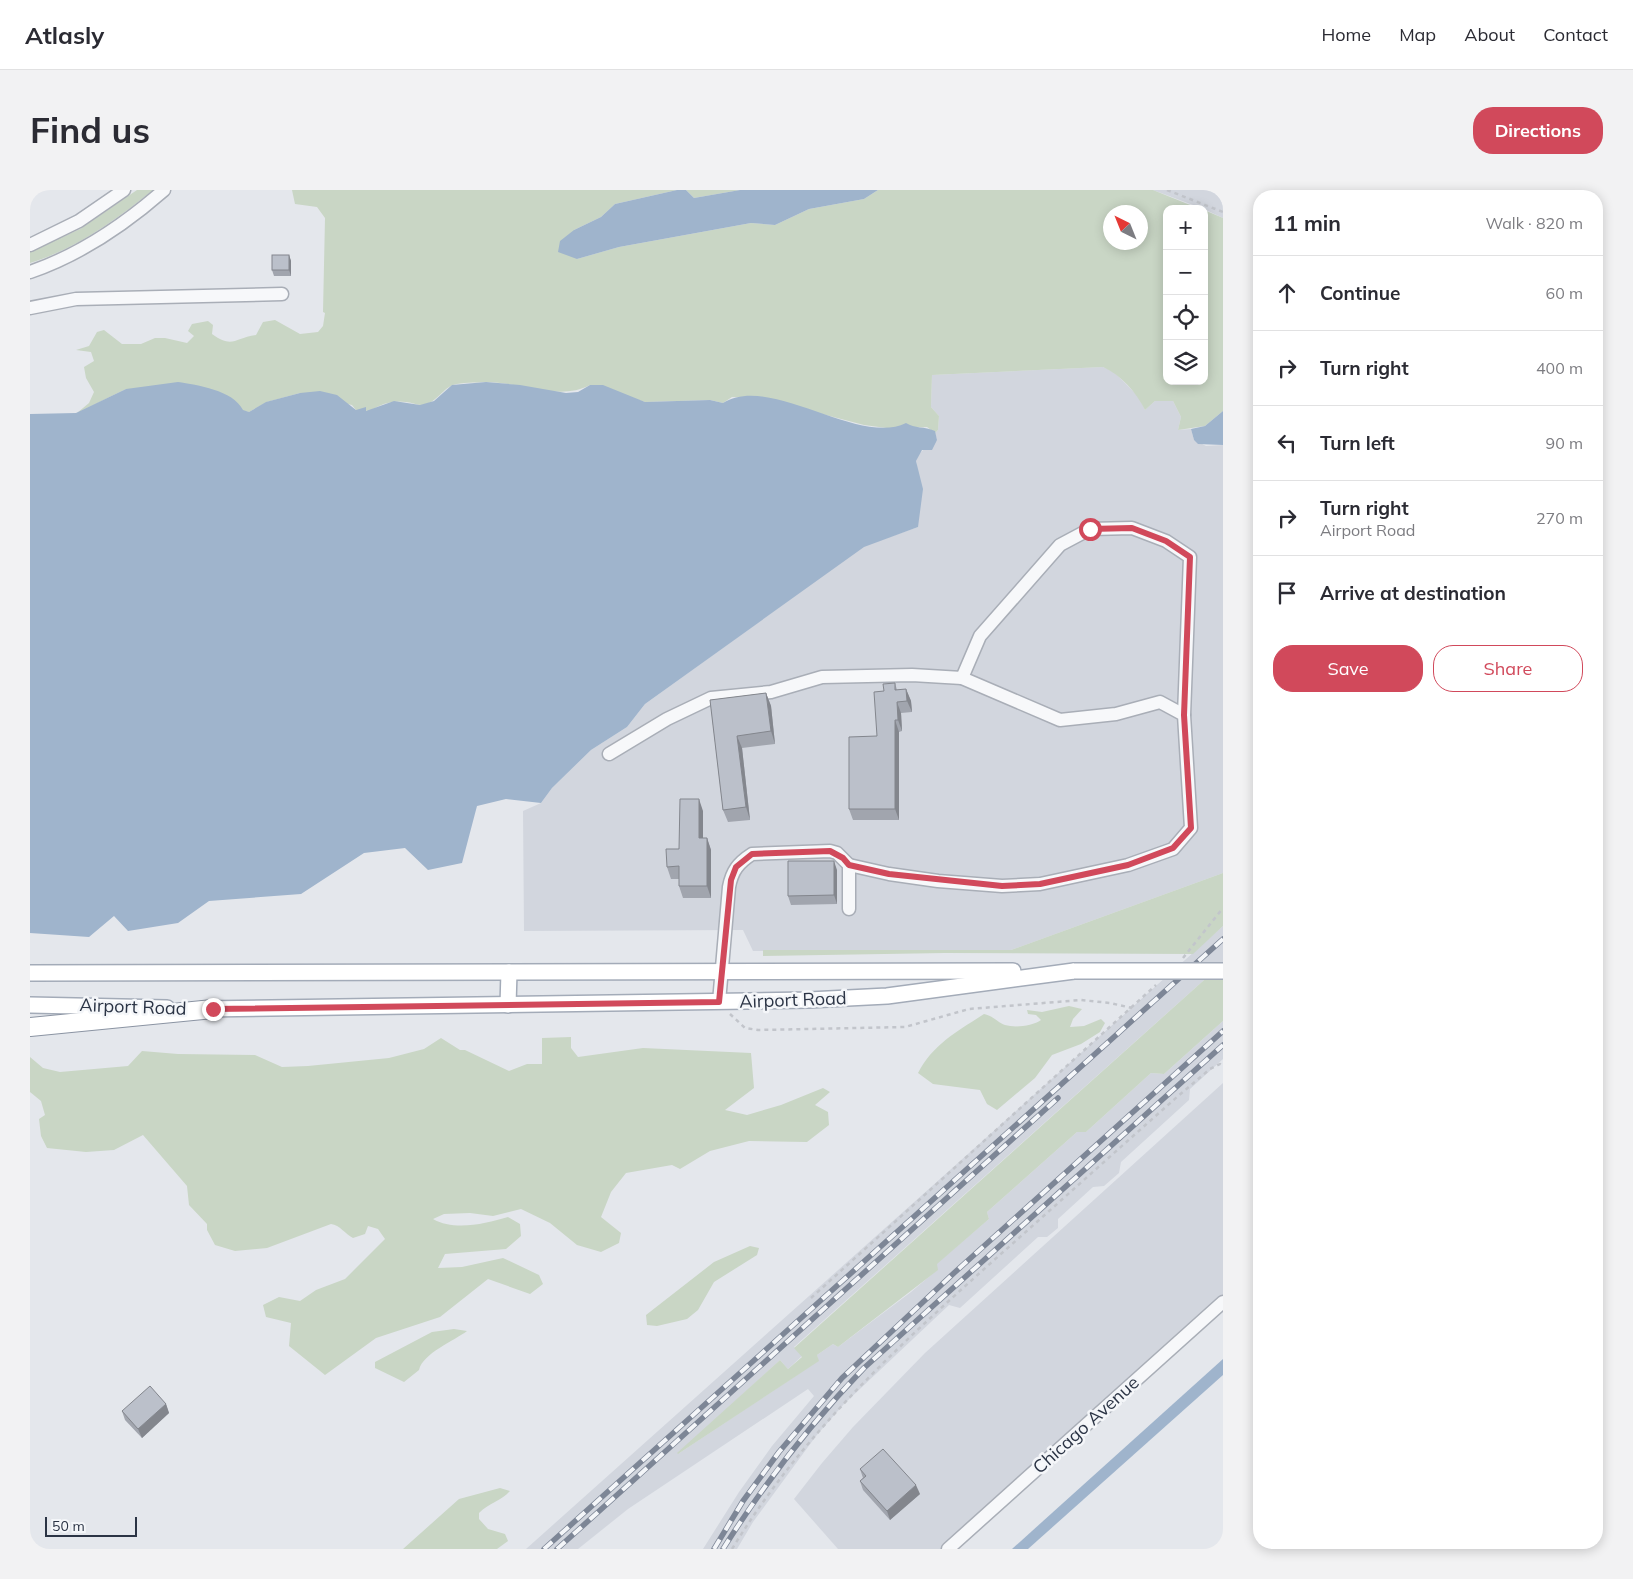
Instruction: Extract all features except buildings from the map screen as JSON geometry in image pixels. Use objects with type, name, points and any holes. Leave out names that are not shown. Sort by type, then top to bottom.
[{"type":"highway","points":[[30,1027],[213,1009]]},
{"type":"main road","name":"Airport Road","points":[[30,1005],[104,1005],[213,1009],[809,1000],[887,996],[1074,971]]},
{"type":"main road","name":"Airport Road","points":[[30,973],[1223,971]]},
{"type":"main road","points":[[508,1005],[509,972]]},
{"type":"street","points":[[30,245],[80,221],[124,190]]},
{"type":"street","points":[[30,272],[95,242],[132,217],[164,190]]},
{"type":"street","points":[[30,308],[76,300],[282,294]]},
{"type":"street","points":[[719,1002],[732,873],[743,860],[752,854],[830,851],[843,858],[849,865],[889,874],[1002,886],[1040,884],[1128,865],[1173,848],[1191,828],[1184,715],[1190,557],[1166,541],[1132,528],[1090,529],[1060,545],[980,636],[962,678]]},
{"type":"street","points":[[609,754],[667,719],[711,698],[772,692],[822,677],[912,675],[962,678],[1060,720],[1116,714],[1160,702],[1184,715]]},
{"type":"street","points":[[849,865],[849,909]]},
{"type":"street","name":"Chicago Avenue","points":[[948,1549],[1223,1302]]},
{"type":"path","points":[[1168,190],[1223,212]]},
{"type":"path","points":[[1179,962],[1223,908]]},
{"type":"path","points":[[811,1298],[1159,982]]},
{"type":"path","points":[[719,1002],[744,1028],[758,1030],[905,1027],[959,1010],[1081,1000],[1110,1003],[1132,1008]]},
{"type":"path","points":[[732,1549],[798,1454],[875,1370],[1177,1097],[1210,1069],[1220,1064],[1223,1066]]},
{"type":"shaded area","points":[[1153,190],[1223,190],[1223,218],[1208,211],[1208,205],[1193,205]]},
{"type":"shaded area","points":[[1103,367],[1114,372],[1139,397],[1145,410],[1155,401],[1173,401],[1181,417],[1178,430],[1191,429],[1194,440],[1206,446],[1223,445],[1223,873],[1011,950],[753,951],[743,930],[524,931],[523,811],[541,803],[552,788],[591,750],[627,727],[645,704],[864,546],[918,527],[918,473],[916,461],[918,454],[937,440],[935,433],[938,430],[939,416],[931,407],[932,375]]},
{"type":"shaded area","points":[[1223,926],[1223,963],[794,1347],[802,1356],[788,1369],[780,1360],[678,1454],[818,1361],[817,1355],[833,1344],[838,1347],[911,1292],[937,1270],[936,1264],[989,1219],[987,1212],[1077,1132],[1086,1132],[1151,1073],[1164,1074],[1223,1021],[1223,1059],[1190,1089],[1189,1100],[1121,1162],[1119,1173],[1104,1186],[1093,1187],[1058,1219],[1058,1228],[1047,1237],[1038,1237],[960,1308],[949,1305],[844,1404],[816,1436],[753,1522],[737,1549],[703,1549],[739,1492],[772,1446],[814,1396],[808,1389],[628,1509],[578,1549],[526,1549]]},
{"type":"shaded area","points":[[1223,1083],[1223,1296],[942,1549],[838,1549],[794,1499],[822,1463],[853,1427],[925,1353]]},
{"type":"green space","points":[[137,190],[153,190],[125,212],[79,242],[30,263],[30,252],[80,229]]},
{"type":"green space","points":[[292,190],[677,190],[615,204],[601,217],[574,230],[577,259],[619,247],[751,223],[775,225],[809,209],[864,199],[878,190],[1153,190],[1190,205],[1163,205],[1163,385],[1208,385],[1208,212],[1223,218],[1223,411],[1205,426],[1178,430],[1181,417],[1173,401],[1155,401],[1145,410],[1127,385],[1110,370],[1103,367],[932,375],[931,407],[939,416],[938,430],[935,433],[927,427],[894,429],[864,425],[761,398],[732,397],[723,403],[710,400],[645,402],[590,385],[578,390],[565,392],[484,382],[453,385],[435,400],[426,404],[391,402],[370,411],[356,410],[352,405],[300,393],[267,402],[249,412],[126,389],[77,413],[89,403],[94,392],[86,378],[84,367],[94,361],[91,352],[76,350],[89,346],[97,332],[104,330],[122,344],[141,344],[155,338],[165,338],[187,343],[194,336],[188,331],[192,324],[208,321],[213,325],[212,334],[229,342],[256,335],[263,322],[275,320],[300,334],[318,332],[323,326],[325,313],[323,312],[325,218],[317,207],[295,204]]},
{"type":"green space","points":[[686,190],[740,190],[694,198]]},
{"type":"green space","points":[[1223,873],[1223,926],[1193,954],[945,953],[763,956],[763,950],[1011,950]]},
{"type":"green space","points":[[1223,963],[1223,1021],[1164,1074],[1151,1073],[1086,1132],[1077,1132],[987,1212],[989,1219],[937,1264],[938,1270],[838,1347],[833,1344],[817,1355],[819,1361],[677,1453],[780,1360],[788,1369],[802,1357],[794,1348]]},
{"type":"green space","points":[[1069,1006],[1082,1009],[1073,1019],[1070,1027],[1084,1026],[1101,1019],[1105,1023],[1100,1032],[1081,1044],[1052,1055],[1035,1078],[997,1110],[987,1104],[980,1090],[933,1084],[918,1073],[939,1046],[956,1032],[984,1014],[1005,1025],[1024,1026],[1041,1020],[1036,1015],[1028,1014],[1027,1010],[1042,1012]]},
{"type":"green space","points":[[571,1037],[571,1048],[578,1057],[643,1048],[751,1053],[754,1088],[725,1110],[747,1115],[781,1105],[823,1088],[830,1092],[815,1105],[828,1112],[829,1125],[807,1142],[749,1141],[710,1151],[680,1169],[672,1165],[626,1173],[611,1192],[601,1217],[621,1233],[619,1243],[601,1252],[577,1245],[550,1223],[521,1209],[493,1216],[470,1213],[444,1214],[433,1219],[450,1225],[470,1225],[508,1217],[520,1224],[521,1236],[506,1249],[445,1254],[438,1268],[462,1267],[503,1258],[539,1275],[543,1284],[530,1294],[488,1279],[440,1317],[376,1338],[325,1375],[289,1346],[291,1323],[266,1317],[263,1305],[279,1297],[300,1301],[316,1290],[345,1279],[385,1239],[378,1229],[368,1226],[365,1234],[353,1238],[337,1226],[331,1224],[267,1248],[235,1251],[215,1245],[207,1230],[207,1224],[189,1205],[187,1186],[143,1135],[114,1150],[86,1152],[47,1148],[41,1136],[39,1119],[45,1115],[41,1101],[30,1092],[30,1057],[43,1068],[60,1072],[128,1066],[142,1051],[178,1054],[255,1055],[282,1067],[308,1066],[389,1058],[424,1049],[441,1038],[460,1050],[465,1050],[509,1071],[527,1064],[542,1064],[542,1038]]},
{"type":"green space","points":[[750,1246],[759,1248],[757,1255],[714,1282],[698,1310],[687,1319],[657,1326],[647,1325],[646,1315],[714,1262]]},
{"type":"green space","points":[[454,1329],[467,1331],[426,1358],[419,1370],[404,1382],[375,1368],[375,1362],[432,1332]]},
{"type":"green space","points":[[500,1488],[510,1491],[479,1513],[479,1519],[488,1529],[505,1534],[508,1541],[497,1549],[403,1549],[459,1499]]},
{"type":"water","points":[[677,190],[686,190],[694,198],[740,190],[878,190],[864,199],[809,209],[775,225],[751,223],[619,247],[577,259],[558,252],[560,241],[574,230],[601,217],[615,204]]},
{"type":"water","points":[[178,382],[223,393],[238,403],[243,410],[249,412],[266,402],[300,393],[320,391],[337,395],[356,410],[366,407],[366,411],[394,401],[420,405],[434,401],[452,385],[486,382],[520,385],[566,393],[578,392],[590,385],[603,385],[645,402],[710,400],[723,403],[742,396],[765,397],[789,402],[864,426],[887,428],[906,423],[927,428],[935,431],[937,440],[932,450],[922,450],[916,461],[923,489],[918,527],[864,547],[645,704],[627,727],[591,750],[552,788],[541,803],[506,799],[477,806],[462,863],[428,870],[405,848],[364,853],[301,894],[209,901],[178,923],[128,931],[114,916],[89,937],[30,933],[30,414],[76,413],[126,389]]},
{"type":"water","points":[[1223,411],[1223,445],[1198,444],[1194,440],[1191,429],[1205,426]]},
{"type":"water","points":[[1223,1359],[1223,1375],[1028,1549],[1012,1549]]},
{"type":"railway","points":[[544,1549],[1223,939]]},
{"type":"railway","points":[[714,1549],[743,1501],[779,1452],[842,1378],[954,1273],[1223,1031]]},
{"type":"railway","points":[[723,1549],[755,1501],[806,1433],[864,1368],[1223,1045]]},
{"type":"railway","points":[[557,1549],[1058,1098]]},
{"type":"route","points":[[213,1009],[719,1002],[728,894],[732,873],[743,860],[752,854],[830,851],[843,858],[849,865],[889,874],[938,881],[1002,886],[1040,884],[1128,865],[1173,848],[1191,828],[1184,715],[1190,557],[1166,541],[1132,528],[1090,529]]}]
